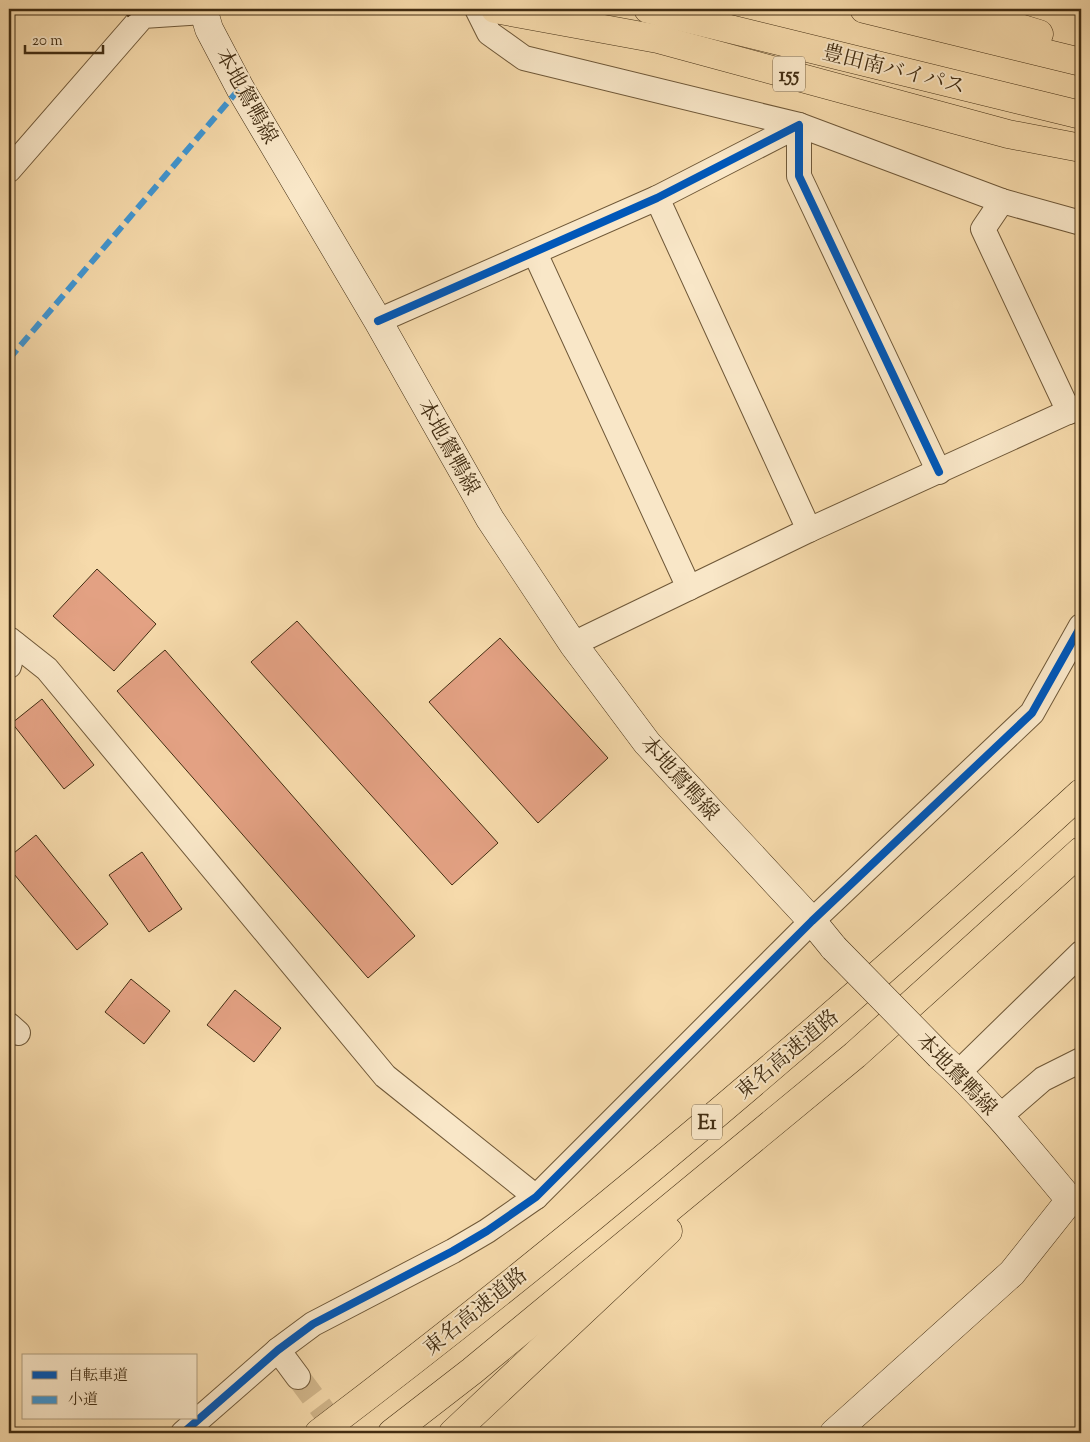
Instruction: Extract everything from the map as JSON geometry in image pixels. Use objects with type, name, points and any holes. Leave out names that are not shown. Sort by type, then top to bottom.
[{"type":"highway","name":"155","points":[[495,9],[658,39],[1008,134],[1081,148]]},
{"type":"highway","name":"豊田南バイパス","points":[[648,9],[1081,115]]},
{"type":"highway","points":[[864,9],[1081,62]]},
{"type":"highway","points":[[957,9],[1081,47]]},
{"type":"highway","name":"東名高速道路","points":[[319,1433],[382,1385],[678,1147],[828,1020],[1081,793]]},
{"type":"highway","name":"東名高速道路","points":[[392,1433],[472,1371],[855,1054],[1081,851]]},
{"type":"highway","points":[[453,1433],[855,1054]]},
{"type":"main road","name":"本地鴛鴨線","points":[[205,11],[209,29],[240,88],[378,321],[490,519],[573,644],[647,743],[812,921],[834,948],[999,1117],[1070,1200],[1012,1273],[840,1432]]},
{"type":"street","points":[[477,9],[489,33],[524,58],[799,125],[1002,201],[1081,222]]},
{"type":"street","points":[[9,170],[136,12],[205,11]]},
{"type":"street","points":[[378,321],[658,198],[799,125]]},
{"type":"street","points":[[799,125],[799,176],[939,472]]},
{"type":"street","points":[[658,198],[809,530]]},
{"type":"street","points":[[573,644],[809,530],[1075,409],[983,230],[1002,201]]},
{"type":"street","points":[[535,253],[689,588]]},
{"type":"street","points":[[198,1420],[278,1350],[313,1324],[453,1251],[487,1231],[536,1197],[812,921],[1032,713],[1081,626]]},
{"type":"street","points":[[12,641],[47,668],[385,1076],[536,1197]]},
{"type":"street","points":[[9,666],[12,641]]},
{"type":"street","points":[[949,1064],[1081,953]]},
{"type":"street","points":[[999,1117],[1043,1079],[1081,1060]]},
{"type":"street","points":[[278,1350],[298,1377]]},
{"type":"street","points":[[183,1433],[198,1420]]},
{"type":"building","points":[[97,569],[156,624],[114,671],[53,616]]},
{"type":"building","points":[[297,621],[498,843],[452,885],[251,662]]},
{"type":"building","points":[[500,638],[608,758],[538,823],[429,702]]},
{"type":"building","points":[[165,650],[415,936],[368,978],[117,691]]},
{"type":"building","points":[[42,699],[94,765],[64,789],[12,723]]},
{"type":"building","points":[[36,835],[108,924],[77,950],[9,868],[9,857]]},
{"type":"building","points":[[142,852],[182,909],[149,932],[109,875]]},
{"type":"building","points":[[131,979],[170,1011],[144,1044],[105,1012]]},
{"type":"building","points":[[235,990],[281,1028],[254,1062],[207,1025]]},
{"type":"tunnel","points":[[298,1377],[340,1433]]},
{"type":"marked path","points":[[9,359],[240,88]]},
{"type":"cycle path","points":[[378,321],[657,198],[799,125],[799,176],[939,472]]},
{"type":"cycle path","points":[[198,1420],[278,1350],[313,1324],[453,1251],[487,1231],[536,1197],[812,921],[1032,713],[1081,626]]},
{"type":"cycle path","points":[[183,1433],[198,1420]]}]
